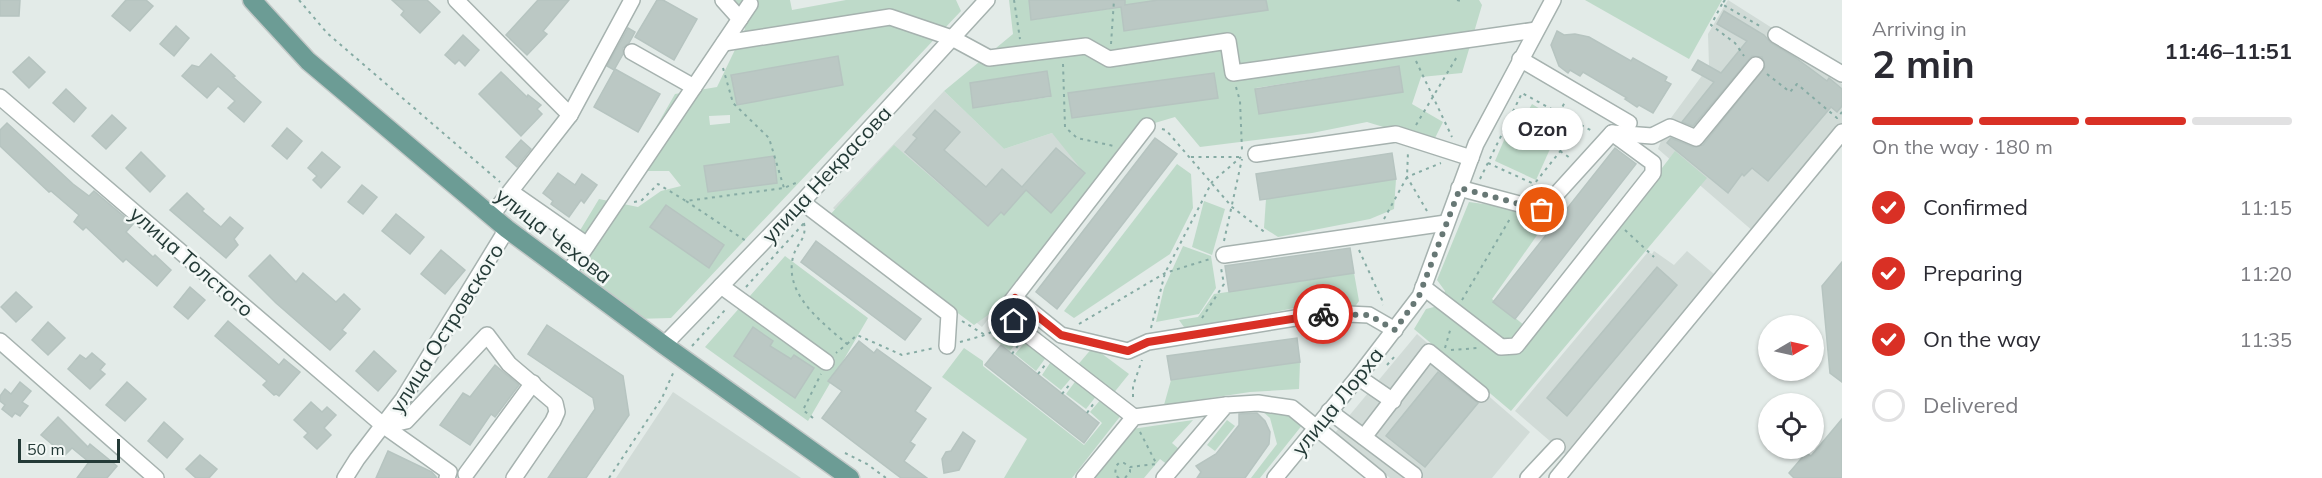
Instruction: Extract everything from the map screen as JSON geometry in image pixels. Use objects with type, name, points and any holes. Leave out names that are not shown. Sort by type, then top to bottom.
[{"type":"main road","name":"улица Чехова","points":[[252,0],[308,61],[507,229],[567,275],[850,478]]},
{"type":"street","points":[[456,0],[570,115]]},
{"type":"street","points":[[491,216],[570,115],[632,0]]},
{"type":"street","points":[[723,0],[740,19]]},
{"type":"street","name":"улица Некрасова","points":[[664,345],[802,202],[987,0]]},
{"type":"street","name":"улица Лорха","points":[[1275,478],[1358,377],[1389,327],[1419,296],[1476,144],[1553,0]]},
{"type":"street","points":[[567,275],[750,4]]},
{"type":"street","points":[[721,47],[890,17],[952,38],[988,58],[1086,46],[1109,58],[1228,41],[1233,73],[1536,30]]},
{"type":"street","points":[[1776,35],[1842,74]]},
{"type":"street","points":[[632,52],[694,87]]},
{"type":"street","points":[[1520,59],[1629,123]]},
{"type":"street","points":[[1612,133],[1652,136],[1670,127],[1696,138],[1756,65]]},
{"type":"street","name":"улица Толстого","points":[[0,97],[384,426]]},
{"type":"street","points":[[1134,417],[1027,334],[1004,312],[1147,126]]},
{"type":"street","points":[[1557,478],[1842,132]]},
{"type":"street","points":[[1460,188],[1542,210],[1612,133]]},
{"type":"street","points":[[1422,287],[1501,347],[1516,346],[1653,173],[1653,163],[1612,133]]},
{"type":"street","points":[[1249,155],[1396,134],[1471,158]]},
{"type":"street","points":[[511,192],[587,245]]},
{"type":"street","points":[[802,202],[949,314],[947,346]]},
{"type":"street","points":[[1222,255],[1446,223]]},
{"type":"street","name":"улица Островского","points":[[345,478],[403,399],[507,229]]},
{"type":"street","points":[[721,286],[826,362]]},
{"type":"street","points":[[1015,298],[1061,335],[1128,351],[1148,342],[1326,314],[1369,315],[1389,327]]},
{"type":"street","points":[[384,426],[406,421],[488,335],[509,364],[555,403],[557,412],[514,478]]},
{"type":"street","points":[[0,341],[156,478]]},
{"type":"street","points":[[1364,437],[1430,351],[1481,394]]},
{"type":"street","points":[[1358,377],[1393,401]]},
{"type":"street","points":[[448,475],[469,476],[533,383]]},
{"type":"street","points":[[1084,478],[1134,417],[1258,403],[1293,408],[1377,478]]},
{"type":"street","points":[[1168,474],[1226,405]]},
{"type":"street","points":[[1329,411],[1414,475]]},
{"type":"street","name":"улица Островского","points":[[384,426],[448,475]]},
{"type":"street","points":[[1528,478],[1557,447]]},
{"type":"path","points":[[299,0],[327,33],[511,192]]},
{"type":"path","points":[[1014,0],[1022,54]]},
{"type":"path","points":[[1109,58],[1114,0]]},
{"type":"path","points":[[1457,0],[1461,1]]},
{"type":"path","points":[[1725,0],[1711,25],[1735,43],[1743,55],[1790,92],[1797,84],[1837,118],[1842,112]]},
{"type":"path","points":[[1722,4],[1776,35]]},
{"type":"path","points":[[721,47],[733,103],[769,138],[784,188]]},
{"type":"path","points":[[1062,49],[1065,127],[1077,138],[1129,149]]},
{"type":"path","points":[[1191,336],[1224,284],[1222,255],[1232,207],[1249,155],[1233,73]]},
{"type":"path","points":[[1147,126],[1166,130],[1232,207],[1284,246]]},
{"type":"path","points":[[1190,157],[1249,155]]},
{"type":"path","points":[[1168,474],[1156,464],[1134,417],[1133,387],[1148,342],[1165,273],[1212,182],[1249,155]]},
{"type":"path","points":[[1488,163],[1534,184]]},
{"type":"path","points":[[686,201],[784,188],[798,182]]},
{"type":"path","points":[[616,202],[641,201],[658,184],[757,249]]},
{"type":"path","points":[[1615,221],[1654,257]]},
{"type":"path","points":[[804,223],[806,234],[794,255],[791,272],[798,293],[813,314],[847,344]]},
{"type":"path","points":[[1353,236],[1382,300],[1389,327]]},
{"type":"path","points":[[1061,335],[1165,273],[1222,255]]},
{"type":"path","points":[[949,314],[985,335]]},
{"type":"path","points":[[813,418],[803,410],[826,362],[856,335],[902,356],[985,335],[1014,321]]},
{"type":"path","points":[[1445,351],[1501,347]]},
{"type":"path","points":[[609,478],[662,398],[682,358]]},
{"type":"path","points":[[1119,478],[1115,475],[1116,466],[1124,463],[1130,466],[1156,464]]},
{"type":"path","points":[[1125,478],[1130,472],[1130,466]]},
{"type":"shaded area","points":[[1728,0],[1783,35],[1842,84],[1842,125],[1754,232],[1658,149],[1668,122],[1709,66],[1708,34]]},
{"type":"shaded area","points":[[944,91],[1004,149],[1052,133],[1104,174],[982,327],[833,208]],"holes":[[[936,110],[960,132],[944,150],[986,187],[1002,169],[1022,187],[1056,148],[1085,174],[1051,212],[1026,190],[988,226],[905,153],[917,138],[914,134]]]},
{"type":"shaded area","points":[[1654,251],[1674,265],[1687,251],[1714,274],[1565,454],[1515,411],[1648,252],[1652,254]]},
{"type":"shaded area","points":[[1417,334],[1530,432],[1492,478],[1390,478],[1334,434]]},
{"type":"shaded area","points":[[673,392],[801,478],[616,478]]},
{"type":"green space","points":[[732,0],[790,0],[792,10],[846,0],[956,0],[961,11],[671,318],[635,319],[582,270],[573,242],[599,199],[638,207],[661,191],[681,186],[669,171],[631,171],[675,94],[717,87],[745,29]],"holes":[[[838,56],[843,85],[737,105],[731,75]],[[730,115],[730,123],[710,125],[709,116]],[[666,205],[724,245],[709,268],[650,227]]]},
{"type":"green space","points":[[1009,0],[1029,0],[1032,20],[1109,9],[1108,0],[1158,0],[1121,6],[1125,31],[1267,10],[1266,0],[1479,0],[1482,5],[1462,73],[1421,77],[1412,104],[1443,122],[1433,142],[1367,122],[1312,133],[1200,147],[1175,117],[1138,128],[995,310],[974,325],[828,217],[894,145],[988,226],[1026,190],[1051,212],[1085,174],[1052,133],[1004,149],[944,91],[1013,34]],"holes":[[[1399,66],[1403,92],[1259,114],[1256,88]],[[1046,71],[1050,97],[973,108],[970,83]],[[1214,73],[1217,97],[1072,118],[1069,93]]]},
{"type":"green space","points":[[1585,0],[1722,0],[1689,59]]},
{"type":"green space","points":[[1532,104],[1568,126],[1560,140],[1524,118]]},
{"type":"green space","points":[[1508,131],[1550,149],[1536,180],[1495,161]]},
{"type":"green space","points":[[1675,151],[1707,178],[1511,411],[1414,329],[1426,309],[1438,306],[1445,291],[1437,280],[1469,202],[1527,210],[1540,231],[1492,299],[1535,334]]},
{"type":"green space","points":[[1177,164],[1191,174],[1193,208],[1170,254],[1074,318],[1064,311]]},
{"type":"green space","points":[[1396,179],[1394,209],[1370,219],[1278,237],[1264,228],[1266,199]]},
{"type":"green space","points":[[1204,201],[1225,209],[1212,255],[1192,247]]},
{"type":"green space","points":[[1183,246],[1211,256],[1216,288],[1199,314],[1156,322],[1164,288]]},
{"type":"green space","points":[[785,256],[868,318],[808,421],[705,347]],"holes":[[[753,327],[773,341],[770,346],[791,359],[794,355],[814,368],[795,397],[734,356]]]},
{"type":"green space","points":[[1354,273],[1359,301],[1346,319],[1329,332],[1308,332],[1299,307],[1186,330],[1179,320],[1198,317],[1214,294]]},
{"type":"green space","points":[[1012,327],[1022,335],[1010,351],[992,338]]},
{"type":"green space","points":[[1027,340],[1047,356],[1036,371],[1015,354]]},
{"type":"green space","points":[[1093,347],[1129,374],[1112,395],[1076,367]]},
{"type":"green space","points":[[964,348],[983,361],[983,366],[1084,445],[1102,423],[1090,412],[1102,398],[1122,414],[1072,478],[1004,478],[1027,439],[942,377]]},
{"type":"green space","points":[[1052,360],[1073,376],[1061,390],[1042,375]]},
{"type":"green space","points":[[1300,362],[1299,389],[1250,392],[1164,405],[1171,380]]},
{"type":"green space","points":[[1077,379],[1097,395],[1086,409],[1066,394]]},
{"type":"green space","points":[[1261,410],[1291,413],[1303,424],[1260,478],[1251,478],[1277,444],[1270,418]]},
{"type":"green space","points":[[1193,420],[1172,443],[1180,450],[1168,465],[1160,459],[1144,478],[1091,478],[1132,429]]},
{"type":"green space","points":[[1227,420],[1235,426],[1215,451],[1207,445]]},
{"type":"building","points":[[0,0],[20,0],[19,16],[0,16]]},
{"type":"building","points":[[126,0],[146,0],[153,6],[130,31],[112,16]]},
{"type":"building","points":[[392,0],[427,0],[440,12],[420,33],[401,15],[404,11]]},
{"type":"building","points":[[538,0],[569,0],[543,31],[547,34],[527,55],[506,35]]},
{"type":"building","points":[[657,0],[663,0],[697,19],[674,60],[635,37]]},
{"type":"building","points":[[1029,0],[1125,0],[1125,5],[1158,0],[1266,0],[1268,10],[1124,31],[1121,7],[1031,20]]},
{"type":"building","points":[[1724,11],[1764,35],[1771,43],[1827,81],[1829,78],[1842,89],[1842,106],[1837,112],[1831,107],[1768,181],[1752,168],[1744,176],[1742,174],[1728,193],[1667,143],[1671,138],[1693,147],[1703,145],[1765,67],[1762,57],[1752,56],[1693,126],[1682,122],[1714,82],[1692,70],[1698,60],[1721,73],[1747,41],[1717,24]]},
{"type":"building","points":[[176,26],[189,38],[174,56],[160,44]]},
{"type":"building","points":[[628,28],[635,32],[623,48],[623,54],[614,70],[607,66]]},
{"type":"building","points":[[1557,31],[1564,35],[1575,34],[1589,37],[1631,61],[1633,58],[1667,77],[1665,81],[1671,84],[1653,113],[1639,105],[1637,107],[1625,99],[1627,98],[1583,72],[1580,76],[1570,70],[1568,73],[1559,66],[1551,45]]},
{"type":"building","points":[[463,35],[479,50],[465,66],[459,60],[455,64],[445,55]]},
{"type":"building","points":[[211,54],[261,102],[244,122],[228,108],[235,101],[218,86],[207,98],[182,76],[192,65],[199,67]]},
{"type":"building","points":[[838,56],[843,85],[737,105],[731,75]]},
{"type":"building","points":[[29,57],[45,72],[29,88],[13,72]]},
{"type":"building","points":[[1399,66],[1403,92],[1259,114],[1255,89]]},
{"type":"building","points":[[615,69],[660,94],[638,132],[594,107]]},
{"type":"building","points":[[1047,71],[1051,96],[973,108],[970,83]]},
{"type":"building","points":[[501,72],[527,97],[528,95],[541,105],[537,109],[542,114],[521,136],[479,94]]},
{"type":"building","points":[[1214,73],[1218,98],[1072,118],[1068,93]]},
{"type":"building","points":[[66,89],[86,108],[74,122],[53,103]]},
{"type":"building","points":[[935,110],[960,132],[944,150],[986,187],[1002,169],[1022,187],[1056,148],[1085,173],[1051,213],[1026,190],[1004,215],[1001,212],[988,226],[905,152],[917,138],[913,135]]},
{"type":"building","points":[[112,115],[126,128],[106,149],[92,136]]},
{"type":"building","points":[[7,123],[73,184],[89,196],[94,191],[133,224],[126,232],[171,270],[157,286],[126,259],[123,262],[86,227],[83,230],[74,222],[79,215],[51,191],[49,192],[0,146],[0,130]]},
{"type":"building","points":[[287,128],[302,141],[287,159],[272,146]]},
{"type":"building","points":[[1155,138],[1177,154],[1057,309],[1036,292]]},
{"type":"building","points":[[521,140],[531,149],[517,167],[506,157]]},
{"type":"building","points":[[1615,148],[1636,164],[1515,319],[1493,302]]},
{"type":"building","points":[[141,152],[165,176],[150,192],[126,168]]},
{"type":"building","points":[[322,152],[340,167],[321,188],[313,180],[317,176],[308,168]]},
{"type":"building","points":[[1392,153],[1396,179],[1260,200],[1256,174]]},
{"type":"building","points":[[774,156],[777,183],[708,192],[704,166]]},
{"type":"building","points":[[558,173],[575,185],[582,174],[597,185],[584,203],[581,200],[569,217],[551,204],[553,201],[543,193]]},
{"type":"building","points":[[362,185],[377,197],[363,214],[348,202]]},
{"type":"building","points":[[187,193],[204,209],[202,211],[221,227],[230,217],[243,228],[234,239],[238,245],[226,258],[170,210]]},
{"type":"building","points":[[666,205],[724,245],[709,268],[650,227]]},
{"type":"building","points":[[396,214],[424,237],[410,254],[382,231]]},
{"type":"building","points":[[816,241],[921,319],[905,340],[801,262]]},
{"type":"building","points":[[1350,248],[1354,273],[1229,292],[1225,266]]},
{"type":"building","points":[[441,250],[465,270],[445,294],[421,274]]},
{"type":"building","points":[[270,255],[296,282],[303,273],[336,302],[344,294],[360,309],[342,330],[346,333],[330,350],[249,276]]},
{"type":"building","points":[[1842,262],[1842,382],[1830,373],[1822,286]]},
{"type":"building","points":[[1657,267],[1677,285],[1567,416],[1547,398]]},
{"type":"building","points":[[190,287],[205,300],[188,319],[174,307]]},
{"type":"building","points":[[16,292],[32,307],[16,322],[1,307]]},
{"type":"building","points":[[228,321],[279,365],[284,359],[300,372],[279,396],[274,395],[263,385],[267,381],[215,336]]},
{"type":"building","points":[[48,322],[65,338],[48,355],[32,340]]},
{"type":"building","points":[[547,325],[623,376],[629,415],[586,478],[548,478],[595,409],[593,398],[528,354]]},
{"type":"building","points":[[753,327],[773,341],[770,346],[791,359],[794,355],[814,368],[795,398],[734,356]]},
{"type":"building","points":[[1297,338],[1300,362],[1171,380],[1167,356]]},
{"type":"building","points":[[859,341],[874,353],[877,349],[931,388],[915,411],[926,419],[910,442],[915,445],[904,461],[927,478],[901,478],[822,418],[842,391],[828,381]]},
{"type":"building","points":[[1001,345],[1099,423],[1084,443],[985,365]]},
{"type":"building","points":[[374,351],[396,371],[378,391],[356,371]]},
{"type":"building","points":[[92,353],[105,364],[100,370],[105,374],[90,389],[68,369],[80,355],[86,359]]},
{"type":"building","points":[[495,365],[519,385],[495,417],[491,414],[470,445],[440,425],[463,393],[470,397]]},
{"type":"building","points":[[1438,372],[1478,403],[1425,467],[1386,436]]},
{"type":"building","points":[[20,382],[31,391],[22,402],[28,406],[20,416],[15,413],[12,417],[2,409],[5,405],[0,401],[0,396],[5,389],[11,394]]},
{"type":"building","points":[[127,382],[146,399],[125,421],[106,405]]},
{"type":"building","points":[[311,402],[322,412],[327,407],[336,415],[324,428],[331,435],[317,449],[304,437],[308,433],[294,420]]},
{"type":"building","points":[[1257,413],[1265,421],[1270,432],[1269,444],[1245,478],[1197,478],[1201,472],[1196,466],[1216,454],[1239,425],[1239,414]]},
{"type":"building","points":[[58,417],[88,447],[90,444],[117,466],[107,478],[77,478],[89,462],[72,448],[65,455],[41,435]]},
{"type":"building","points":[[1842,419],[1842,478],[1794,478],[1789,473],[1801,459],[1824,459],[1824,440]]},
{"type":"building","points":[[164,422],[183,439],[167,458],[148,441]]},
{"type":"building","points":[[963,432],[975,441],[959,470],[944,473],[942,459],[946,452],[951,451]]},
{"type":"building","points":[[388,451],[432,472],[437,478],[376,478]]},
{"type":"building","points":[[200,455],[217,469],[209,478],[196,478],[186,469]]},
{"type":"way so far","points":[[1323,314],[1369,315],[1395,330],[1419,296],[1460,188],[1542,210]]},
{"type":"place","name":"Ozon","points":[[1542,210]]},
{"type":"route","points":[[1014,321],[1004,312],[1015,298],[1061,335],[1128,351],[1148,342],[1323,314]]}]
